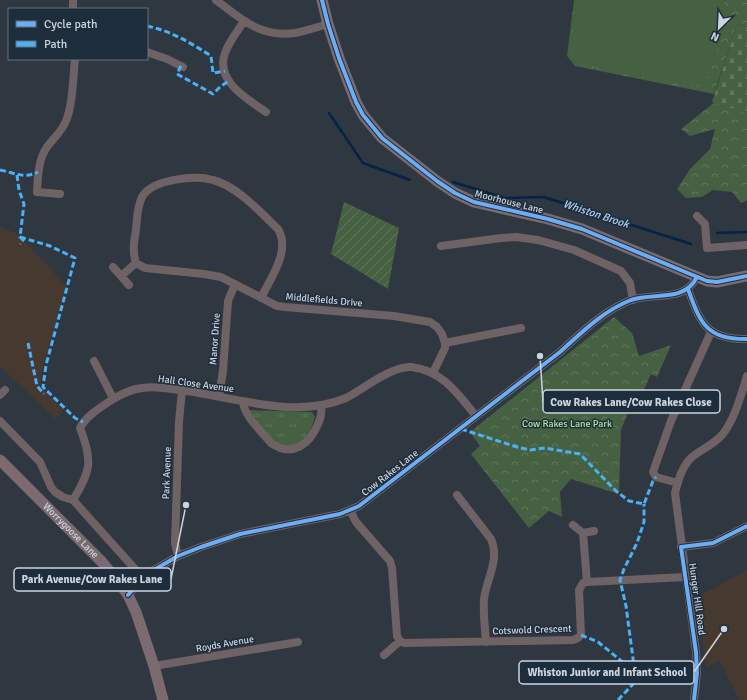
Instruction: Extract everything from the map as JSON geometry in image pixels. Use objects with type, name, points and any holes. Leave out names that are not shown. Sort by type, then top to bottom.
[{"type":"street","points":[[216,0],[255,28],[270,33],[295,33],[328,24]]},
{"type":"street","name":"Moorhouse Lane","points":[[322,0],[328,24],[356,102],[363,116],[382,138],[437,181],[455,193],[474,202],[548,219],[582,229],[707,281],[716,282],[747,276]]},
{"type":"street","points":[[244,21],[224,55],[223,65],[226,75],[233,87],[266,112]]},
{"type":"street","points":[[148,52],[167,59],[183,68]]},
{"type":"street","points":[[60,194],[37,192],[38,172],[41,159],[47,148],[66,122],[69,112],[75,60]]},
{"type":"street","points":[[121,276],[136,263],[133,251],[139,205],[143,196],[150,188],[161,183],[187,178],[212,180],[235,190],[278,229],[282,235],[282,253],[261,298]]},
{"type":"street","points":[[697,216],[705,224],[707,248],[747,245]]},
{"type":"street","points":[[441,246],[516,237],[538,240],[574,250],[621,271],[630,283],[633,300]]},
{"type":"street","name":"Middlefields Drive","points":[[136,263],[145,268],[204,274],[221,278],[277,306],[394,316],[430,322],[437,327],[442,334],[445,343]]},
{"type":"street","points":[[113,267],[128,285]]},
{"type":"street","points":[[697,278],[688,289],[698,317],[705,326],[712,332],[728,338],[747,339]]},
{"type":"street","name":"Manor Drive","points":[[219,396],[223,371],[228,300],[234,284]]},
{"type":"street","name":"Cow Rakes Lane","points":[[128,595],[144,578],[178,556],[217,540],[340,514],[367,501],[560,352],[587,327],[610,310],[633,300],[678,294],[688,289]]},
{"type":"street","points":[[433,373],[445,348],[445,343],[521,328]]},
{"type":"street","points":[[678,483],[656,477],[654,472],[671,421],[712,332]]},
{"type":"street","points":[[94,361],[113,398]]},
{"type":"street","name":"Hall Close Avenue","points":[[73,500],[85,480],[88,467],[89,454],[80,428],[83,422],[96,410],[113,398],[132,390],[151,387],[182,390],[243,401],[285,406],[321,406],[345,398],[397,369],[409,367],[423,369],[444,379],[453,387],[476,416]]},
{"type":"street","name":"Hunger Hill Road","points":[[694,700],[697,673],[696,652],[675,493],[683,470],[692,458],[712,445],[727,428],[734,414],[747,376]]},
{"type":"street","name":"Park Avenue","points":[[178,556],[175,543],[179,422],[182,390]]},
{"type":"street","points":[[243,401],[243,407],[246,413],[271,443],[285,449],[299,448],[310,439],[321,416],[321,406]]},
{"type":"street","points":[[0,421],[40,462],[51,487],[55,492],[63,497],[73,500],[144,578]]},
{"type":"street","name":"Worrygoose Lane","points":[[0,460],[102,562],[128,595],[136,612],[154,666],[163,700]]},
{"type":"street","points":[[457,495],[491,539],[494,546],[494,561],[487,581],[484,599],[486,642]]},
{"type":"street","points":[[350,510],[356,522],[390,561],[392,568],[397,636],[400,641],[384,655]]},
{"type":"street","points":[[573,525],[583,533],[587,582],[685,577]]},
{"type":"street","points":[[681,547],[714,543],[747,526]]},
{"type":"street","points":[[583,533],[594,531]]},
{"type":"street","name":"Cotswold Crescent","points":[[400,641],[410,643],[573,640],[578,638],[581,634],[579,590],[583,583],[587,582]]},
{"type":"street","name":"Royds Avenue","points":[[154,666],[298,642]]},
{"type":"shaded area","points":[[0,227],[16,233],[67,286],[43,365],[40,387],[64,410],[55,419],[0,366]]},
{"type":"shaded area","points":[[747,570],[747,700],[739,700],[720,661],[706,667],[697,597]]},
{"type":"green space","points":[[574,0],[747,0],[747,27],[737,24],[714,94],[575,66],[567,56]]},
{"type":"green space","points":[[576,0],[724,0],[725,14],[721,38],[710,72],[704,82],[694,86],[584,64],[573,55],[572,46]]},
{"type":"green space","points":[[737,24],[747,27],[747,113],[712,102]]},
{"type":"green space","points":[[720,98],[747,103],[747,200],[741,203],[732,192],[713,190],[702,197],[686,198],[677,189],[690,169],[710,149],[715,129],[690,136],[681,129]]},
{"type":"green space","points":[[344,202],[399,228],[388,289],[331,254]]},
{"type":"green space","name":"Cow Rakes Lane Park","points":[[614,317],[632,333],[639,356],[671,345],[657,377],[651,374],[643,392],[638,389],[621,430],[619,494],[571,479],[560,492],[562,517],[549,511],[529,528],[471,454],[480,446],[470,432]]},
{"type":"green space","points":[[248,410],[312,412],[315,417],[310,432],[304,440],[296,444],[284,445],[278,443],[268,435]]},
{"type":"waterway","name":"Whiston Brook","points":[[329,113],[363,163],[410,180]]},
{"type":"waterway","name":"Whiston Brook","points":[[453,182],[505,198],[544,197],[691,244]]},
{"type":"waterway","name":"Whiston Brook","points":[[717,233],[747,232]]},
{"type":"marked path","points":[[148,26],[180,38],[211,56],[213,73],[225,71]]},
{"type":"marked path","points":[[181,66],[177,74],[213,94],[229,81]]},
{"type":"marked path","points":[[0,170],[24,175],[38,172]]},
{"type":"marked path","points":[[17,175],[19,190],[24,204],[20,237],[23,240],[20,244]]},
{"type":"marked path","points":[[20,237],[50,246],[75,258],[46,365],[43,387],[75,418],[83,422]]},
{"type":"marked path","points":[[28,343],[37,386],[44,394]]},
{"type":"marked path","points":[[461,429],[530,450],[545,448],[580,454],[616,491],[629,501],[644,504],[656,477]]},
{"type":"marked path","points":[[618,700],[636,681],[626,606],[620,580],[637,543],[644,522],[644,504]]},
{"type":"marked path","points":[[581,635],[598,642],[635,672]]},
{"type":"cycle path","points":[[322,0],[339,58],[356,102],[363,115],[382,138],[437,181],[455,193],[474,202],[548,219],[582,229],[707,281],[717,282],[747,276]]},
{"type":"cycle path","points":[[128,595],[143,578],[154,570],[178,556],[201,547],[240,534],[340,514],[359,506],[560,352],[602,316],[631,300],[676,294],[691,285],[697,277]]},
{"type":"cycle path","points":[[688,289],[701,320],[714,333],[733,339],[747,339]]},
{"type":"cycle path","points":[[694,700],[697,673],[696,652],[681,547],[713,543],[747,526]]},
{"type":"place","name":"Cow Rakes Lane/Cow Rakes Close","points":[[540,356]]},
{"type":"place","name":"Park Avenue/Cow Rakes Lane","points":[[186,505]]},
{"type":"place","name":"Whiston Junior and Infant School","points":[[724,629]]}]
